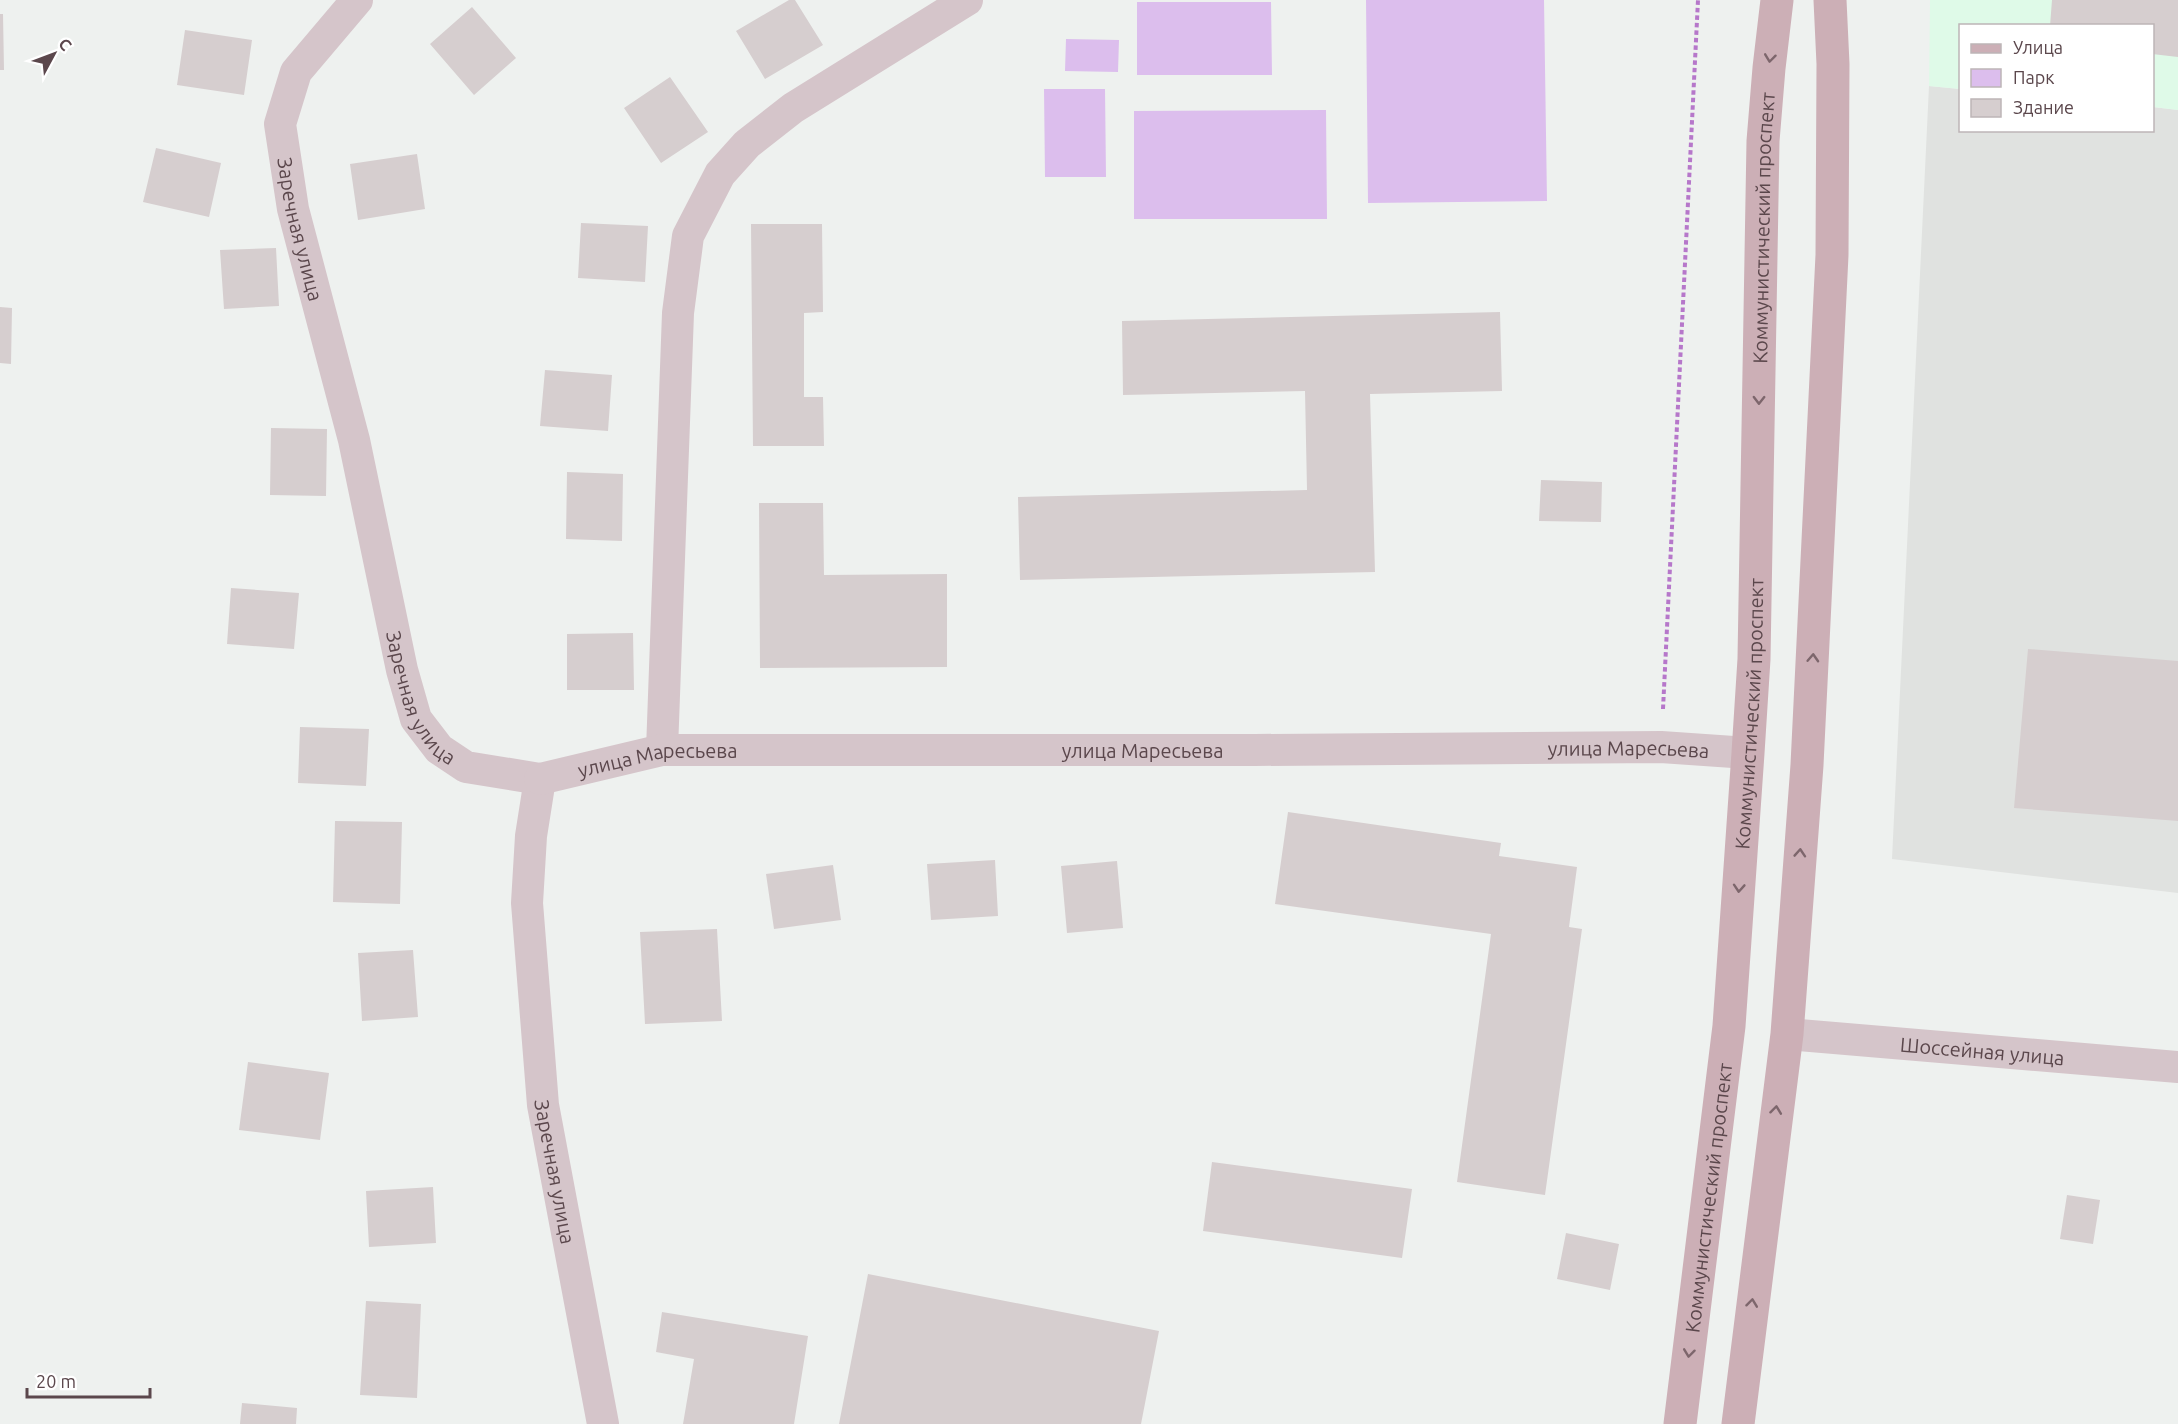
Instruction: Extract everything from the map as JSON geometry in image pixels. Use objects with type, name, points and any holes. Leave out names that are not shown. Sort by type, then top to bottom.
[{"type":"main road","name":"Коммунистический проспект","points":[[1680,1424],[1729,1026],[1748,753],[1754,647],[1763,141],[1777,0]]},
{"type":"main road","points":[[1738,1424],[1787,1034],[1812,689],[1832,255],[1833,64],[1830,0]]},
{"type":"street","name":"Заречная улица","points":[[357,0],[296,72],[280,124],[293,209],[354,440],[402,670],[416,719],[439,748],[466,767],[540,779],[531,836],[527,903],[543,1105],[603,1424]]},
{"type":"street","points":[[662,750],[678,313],[688,236],[720,174],[747,144],[793,108],[968,0]]},
{"type":"street","name":"улица Маресьева","points":[[540,779],[662,750],[1267,750],[1661,747],[1748,753]]},
{"type":"street","name":"Шоссейная улица","points":[[1787,1034],[2178,1067]]},
{"type":"path","points":[[1661,747],[1698,0]]},
{"type":"shaded area","points":[[1930,0],[2178,0],[2178,110],[2154,107],[2154,24],[1959,24],[1959,89],[1929,86]]},
{"type":"shaded area","points":[[1929,86],[1959,89],[1959,132],[2154,132],[2154,107],[2178,110],[2178,893],[1892,859]]},
{"type":"green space","points":[[1366,0],[1544,0],[1547,201],[1368,203]]},
{"type":"green space","points":[[1137,2],[1271,2],[1272,75],[1137,75]]},
{"type":"green space","points":[[1066,39],[1119,40],[1118,72],[1065,71]]},
{"type":"green space","points":[[1044,89],[1105,89],[1106,177],[1045,177]]},
{"type":"green space","points":[[1326,110],[1327,219],[1134,219],[1134,111]]},
{"type":"building","points":[[789,0],[795,0],[823,45],[765,79],[736,31]]},
{"type":"building","points":[[2052,0],[2178,0],[2178,57],[2154,54],[2154,24],[2050,24]]},
{"type":"building","points":[[472,7],[516,58],[474,95],[430,44]]},
{"type":"building","points":[[0,14],[3,14],[4,70],[0,70]]},
{"type":"building","points":[[185,30],[252,40],[244,95],[177,85]]},
{"type":"building","points":[[670,77],[708,132],[661,163],[624,108]]},
{"type":"building","points":[[156,148],[221,163],[209,217],[143,202]]},
{"type":"building","points":[[417,154],[425,209],[358,220],[350,164]]},
{"type":"building","points":[[581,223],[648,226],[645,282],[578,278]]},
{"type":"building","points":[[751,224],[822,224],[823,312],[804,313],[804,397],[823,397],[824,446],[753,446]]},
{"type":"building","points":[[276,248],[279,306],[224,309],[220,250]]},
{"type":"building","points":[[0,307],[12,308],[11,364],[0,363]]},
{"type":"building","points":[[1500,312],[1502,391],[1370,394],[1375,572],[1020,580],[1018,497],[1307,490],[1305,391],[1123,395],[1122,321]]},
{"type":"building","points":[[545,370],[612,375],[608,431],[540,426]]},
{"type":"building","points":[[271,428],[327,429],[326,496],[270,495]]},
{"type":"building","points":[[567,472],[623,474],[622,541],[566,539]]},
{"type":"building","points":[[1541,480],[1602,482],[1601,522],[1539,521]]},
{"type":"building","points":[[759,503],[823,503],[824,575],[947,574],[947,667],[760,668]]},
{"type":"building","points":[[231,588],[299,593],[294,649],[227,644]]},
{"type":"building","points":[[633,633],[634,690],[567,690],[567,634]]},
{"type":"building","points":[[2028,649],[2178,661],[2178,821],[2014,808]]},
{"type":"building","points":[[300,727],[369,729],[366,786],[298,783]]},
{"type":"building","points":[[1288,812],[1501,843],[1499,856],[1577,867],[1569,927],[1582,929],[1545,1195],[1457,1182],[1491,934],[1275,904]]},
{"type":"building","points":[[335,821],[402,822],[400,904],[333,902]]},
{"type":"building","points":[[995,860],[998,916],[931,920],[927,864]]},
{"type":"building","points":[[1117,861],[1123,928],[1067,933],[1061,866]]},
{"type":"building","points":[[833,865],[841,920],[774,929],[766,874]]},
{"type":"building","points":[[717,929],[722,1021],[645,1024],[640,932]]},
{"type":"building","points":[[413,950],[418,1017],[362,1021],[358,953]]},
{"type":"building","points":[[248,1062],[329,1073],[320,1140],[239,1130]]},
{"type":"building","points":[[1212,1162],[1412,1189],[1402,1258],[1203,1231]]},
{"type":"building","points":[[433,1187],[436,1243],[369,1247],[366,1191]]},
{"type":"building","points":[[2067,1195],[2100,1200],[2093,1244],[2060,1239]]},
{"type":"building","points":[[1566,1233],[1619,1244],[1610,1290],[1557,1279]]},
{"type":"building","points":[[868,1274],[1159,1331],[1141,1424],[839,1424]]},
{"type":"building","points":[[366,1301],[421,1304],[417,1398],[360,1395]]},
{"type":"building","points":[[662,1312],[808,1336],[794,1424],[683,1424],[694,1359],[656,1352]]},
{"type":"building","points":[[242,1403],[297,1408],[296,1424],[240,1424]]}]
